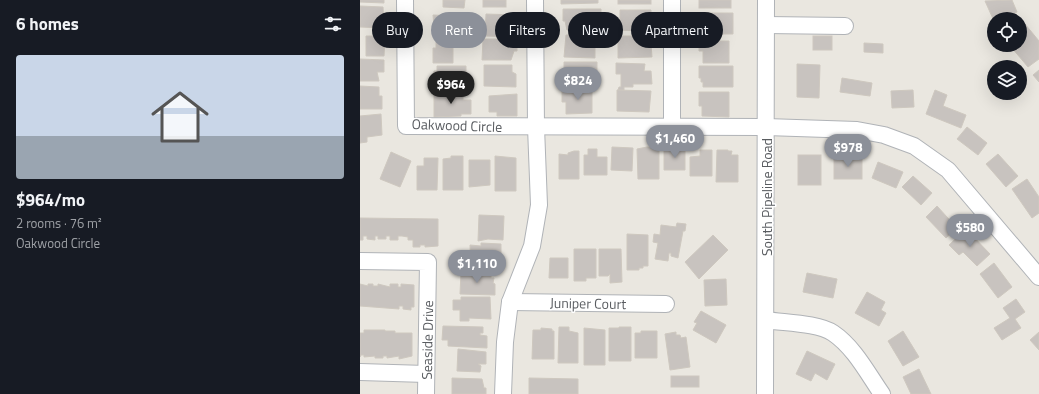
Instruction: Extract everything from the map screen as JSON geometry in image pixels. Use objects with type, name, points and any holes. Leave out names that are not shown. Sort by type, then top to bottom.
[{"type":"street","name":"Oakwood Circle","points":[[405,0],[406,126],[536,127]]},
{"type":"street","points":[[503,394],[505,342],[510,302],[532,246],[539,205],[536,127],[535,0]]},
{"type":"street","points":[[672,0],[672,127]]},
{"type":"street","name":"South Pipeline Road","points":[[765,394],[766,0]]},
{"type":"street","points":[[766,25],[845,26]]},
{"type":"street","points":[[536,127],[766,127],[857,130],[884,135],[914,146],[948,170],[1039,277]]},
{"type":"street","name":"Seaside Drive","points":[[360,261],[428,262],[426,394]]},
{"type":"street","name":"Juniper Court","points":[[510,302],[666,304]]},
{"type":"street","points":[[766,320],[821,328],[833,333],[846,345],[863,365],[882,394]]},
{"type":"street","points":[[360,372],[426,374]]},
{"type":"building","points":[[360,0],[384,0],[384,3],[360,2]]},
{"type":"building","points":[[443,0],[465,0],[464,8],[443,7]]},
{"type":"building","points":[[483,0],[506,0],[506,7],[483,7]]},
{"type":"building","points":[[561,0],[598,0],[598,3],[561,4]]},
{"type":"building","points":[[618,0],[651,0],[651,4],[618,4]]},
{"type":"building","points":[[699,0],[731,0],[731,8],[699,8]]},
{"type":"building","points":[[1012,0],[1017,12],[990,12],[985,1]]},
{"type":"building","points":[[360,6],[383,7],[383,12],[372,12],[372,28],[360,27]]},
{"type":"building","points":[[563,9],[601,9],[601,12],[568,12],[568,30],[565,21],[563,21]]},
{"type":"building","points":[[620,10],[651,10],[651,12],[631,12],[631,30],[623,30],[623,12],[620,12]]},
{"type":"building","points":[[723,13],[733,13],[733,34],[723,34]]},
{"type":"building","points":[[487,14],[495,14],[495,36],[487,36]]},
{"type":"building","points":[[1027,26],[1039,41],[1039,59],[1028,67],[1027,60],[1022,60],[1015,52],[1027,52]]},
{"type":"building","points":[[566,35],[568,35],[568,48],[595,48],[595,58],[564,57]]},
{"type":"building","points":[[366,36],[372,36],[372,48],[384,48],[384,56],[366,56]]},
{"type":"building","points":[[623,36],[631,36],[631,48],[651,48],[652,57],[618,58],[618,48],[623,48]]},
{"type":"building","points":[[813,36],[832,36],[832,50],[813,50]]},
{"type":"building","points":[[487,39],[495,39],[495,48],[517,48],[517,51],[514,51],[511,60],[482,60],[483,48],[487,48]]},
{"type":"building","points":[[723,41],[729,41],[729,63],[703,63],[703,51],[699,51],[699,48],[723,48]]},
{"type":"building","points":[[864,43],[883,44],[883,53],[864,52]]},
{"type":"building","points":[[433,48],[453,48],[453,63],[433,63]]},
{"type":"building","points":[[360,59],[384,60],[384,72],[377,72],[379,81],[360,81]]},
{"type":"building","points":[[564,62],[597,62],[597,83],[567,85],[567,80],[565,80],[564,75]]},
{"type":"building","points":[[616,63],[645,64],[644,71],[651,71],[652,84],[633,84],[633,87],[624,87],[624,90],[618,90],[619,87],[621,87],[621,74],[616,74]]},
{"type":"building","points":[[797,64],[820,65],[819,98],[797,97]]},
{"type":"building","points":[[484,65],[512,65],[512,72],[516,74],[516,87],[484,86]]},
{"type":"building","points":[[437,66],[466,66],[466,87],[433,87],[433,75],[434,71],[437,71]]},
{"type":"building","points":[[699,66],[733,66],[733,87],[703,87],[703,82],[701,82],[701,78],[699,78]]},
{"type":"building","points":[[1039,70],[1039,82],[1033,75]]},
{"type":"building","points":[[842,78],[872,83],[870,96],[840,92]]},
{"type":"building","points":[[360,86],[379,87],[379,96],[382,96],[382,109],[360,109]]},
{"type":"building","points":[[562,90],[592,90],[592,113],[566,114],[566,102],[562,102]]},
{"type":"building","points":[[617,90],[651,91],[649,112],[617,111]]},
{"type":"building","points":[[913,90],[914,107],[892,108],[891,91]]},
{"type":"building","points":[[935,90],[947,95],[943,106],[966,115],[961,128],[926,114]]},
{"type":"building","points":[[699,92],[729,92],[729,117],[702,116],[702,106],[699,106]]},
{"type":"building","points":[[434,93],[463,93],[463,100],[471,100],[471,114],[434,117]]},
{"type":"building","points":[[517,94],[517,116],[497,116],[497,112],[489,112],[489,96]]},
{"type":"building","points":[[381,114],[382,135],[367,137],[367,142],[360,143],[360,116]]},
{"type":"building","points":[[967,127],[987,143],[978,155],[957,139]]},
{"type":"building","points":[[612,147],[633,148],[632,171],[611,170]]},
{"type":"building","points":[[647,147],[659,148],[659,179],[638,179],[637,149]]},
{"type":"building","points":[[673,147],[685,147],[685,170],[664,170],[664,149],[673,149]]},
{"type":"building","points":[[588,149],[597,149],[597,157],[607,157],[607,175],[584,175],[584,155],[588,155]]},
{"type":"building","points":[[700,150],[712,150],[712,176],[690,176],[690,157],[700,156]]},
{"type":"building","points":[[717,150],[728,150],[732,151],[731,155],[738,155],[738,182],[716,182]]},
{"type":"building","points":[[579,151],[579,179],[559,179],[559,154],[568,155],[568,153]]},
{"type":"building","points":[[391,152],[411,161],[400,187],[380,179]]},
{"type":"building","points":[[998,154],[1018,176],[1006,187],[986,164]]},
{"type":"building","points":[[798,155],[821,155],[821,185],[798,185]]},
{"type":"building","points":[[451,156],[463,156],[463,190],[443,190],[443,159],[451,158]]},
{"type":"building","points":[[495,156],[516,158],[516,191],[495,191]]},
{"type":"building","points":[[834,157],[862,157],[862,179],[834,179]]},
{"type":"building","points":[[424,158],[438,158],[437,190],[417,190],[417,166],[424,166]]},
{"type":"building","points":[[469,160],[490,160],[490,185],[469,187]]},
{"type":"building","points":[[878,162],[903,172],[896,188],[872,178]]},
{"type":"building","points":[[913,176],[932,193],[921,205],[902,187]]},
{"type":"building","points":[[1027,179],[1039,197],[1039,213],[1032,218],[1012,189]]},
{"type":"building","points":[[937,206],[957,228],[946,238],[926,217]]},
{"type":"building","points":[[479,215],[504,216],[503,240],[488,239],[478,241]]},
{"type":"building","points":[[360,218],[438,219],[438,246],[425,247],[425,245],[420,245],[420,247],[413,247],[413,240],[408,240],[408,237],[402,236],[398,236],[398,240],[390,240],[390,236],[386,236],[386,239],[378,239],[378,236],[375,236],[375,240],[367,239],[367,236],[363,236],[363,240],[360,240]]},
{"type":"building","points":[[677,223],[686,224],[685,231],[683,231],[678,258],[671,256],[671,253],[669,253],[668,261],[655,259],[658,243],[653,242],[654,234],[660,235],[661,225],[676,227]]},
{"type":"building","points":[[966,229],[990,254],[977,266],[963,252],[959,255],[949,245]]},
{"type":"building","points":[[627,234],[648,235],[648,266],[643,266],[643,268],[639,268],[639,270],[627,270]]},
{"type":"building","points":[[713,235],[728,250],[699,279],[685,262]]},
{"type":"building","points":[[481,243],[501,244],[501,266],[481,266],[471,268],[470,245],[481,246]]},
{"type":"building","points":[[574,249],[596,249],[596,278],[586,278],[586,281],[574,281]]},
{"type":"building","points":[[599,249],[621,249],[622,282],[610,283],[610,274],[608,276],[599,276]]},
{"type":"building","points":[[550,258],[568,258],[568,278],[549,278]]},
{"type":"building","points":[[994,263],[1012,287],[998,298],[980,274]]},
{"type":"building","points":[[461,273],[491,274],[491,278],[494,278],[493,283],[495,284],[495,295],[460,294]]},
{"type":"building","points":[[807,273],[837,279],[833,298],[803,292]]},
{"type":"building","points":[[726,279],[727,305],[705,306],[704,280]]},
{"type":"building","points":[[360,284],[368,286],[368,284],[373,284],[373,286],[378,286],[378,284],[390,287],[390,284],[398,284],[398,287],[401,287],[401,284],[414,285],[414,307],[411,307],[411,310],[403,309],[403,306],[399,306],[399,309],[360,306]]},
{"type":"building","points":[[867,292],[885,302],[881,310],[886,313],[879,326],[855,313]]},
{"type":"building","points":[[461,297],[490,297],[491,319],[469,318],[469,321],[460,321],[460,310],[453,310],[453,300],[461,300]]},
{"type":"building","points":[[1016,299],[1025,312],[1015,319],[1021,328],[1002,340],[994,328],[1010,318],[1003,308]]},
{"type":"building","points":[[701,311],[726,325],[716,343],[693,330],[697,323],[694,322]]},
{"type":"building","points":[[443,326],[483,327],[483,333],[480,333],[480,335],[487,336],[487,348],[448,346],[448,340],[442,340]]},
{"type":"building","points":[[559,327],[569,327],[569,331],[578,333],[578,363],[558,363]]},
{"type":"building","points":[[631,327],[631,361],[609,361],[609,328]]},
{"type":"building","points":[[541,328],[552,329],[552,331],[554,331],[554,359],[532,359],[533,330],[541,330]]},
{"type":"building","points":[[584,328],[605,330],[605,365],[584,365]]},
{"type":"building","points":[[364,330],[385,330],[395,331],[395,333],[412,333],[412,356],[399,359],[399,356],[387,358],[387,356],[383,356],[383,358],[375,358],[375,356],[364,357],[364,355],[361,355],[360,357],[360,333],[364,333]]},
{"type":"building","points":[[641,331],[657,331],[657,358],[635,358],[635,333],[641,333]]},
{"type":"building","points":[[903,331],[919,357],[903,366],[888,341]]},
{"type":"building","points":[[676,332],[676,335],[680,335],[681,338],[686,337],[690,367],[670,370],[665,334]]},
{"type":"building","points":[[1039,332],[1039,350],[1030,340]]},
{"type":"building","points":[[458,349],[486,352],[486,364],[478,364],[481,366],[480,372],[457,371]]},
{"type":"building","points":[[807,351],[835,364],[827,380],[815,373],[811,381],[796,374]]},
{"type":"building","points":[[919,369],[931,394],[911,394],[903,377]]},
{"type":"building","points":[[671,376],[699,376],[699,387],[671,387]]},
{"type":"building","points":[[452,378],[482,379],[484,388],[486,388],[486,394],[452,394]]},
{"type":"building","points":[[529,378],[578,379],[578,394],[529,394]]}]
